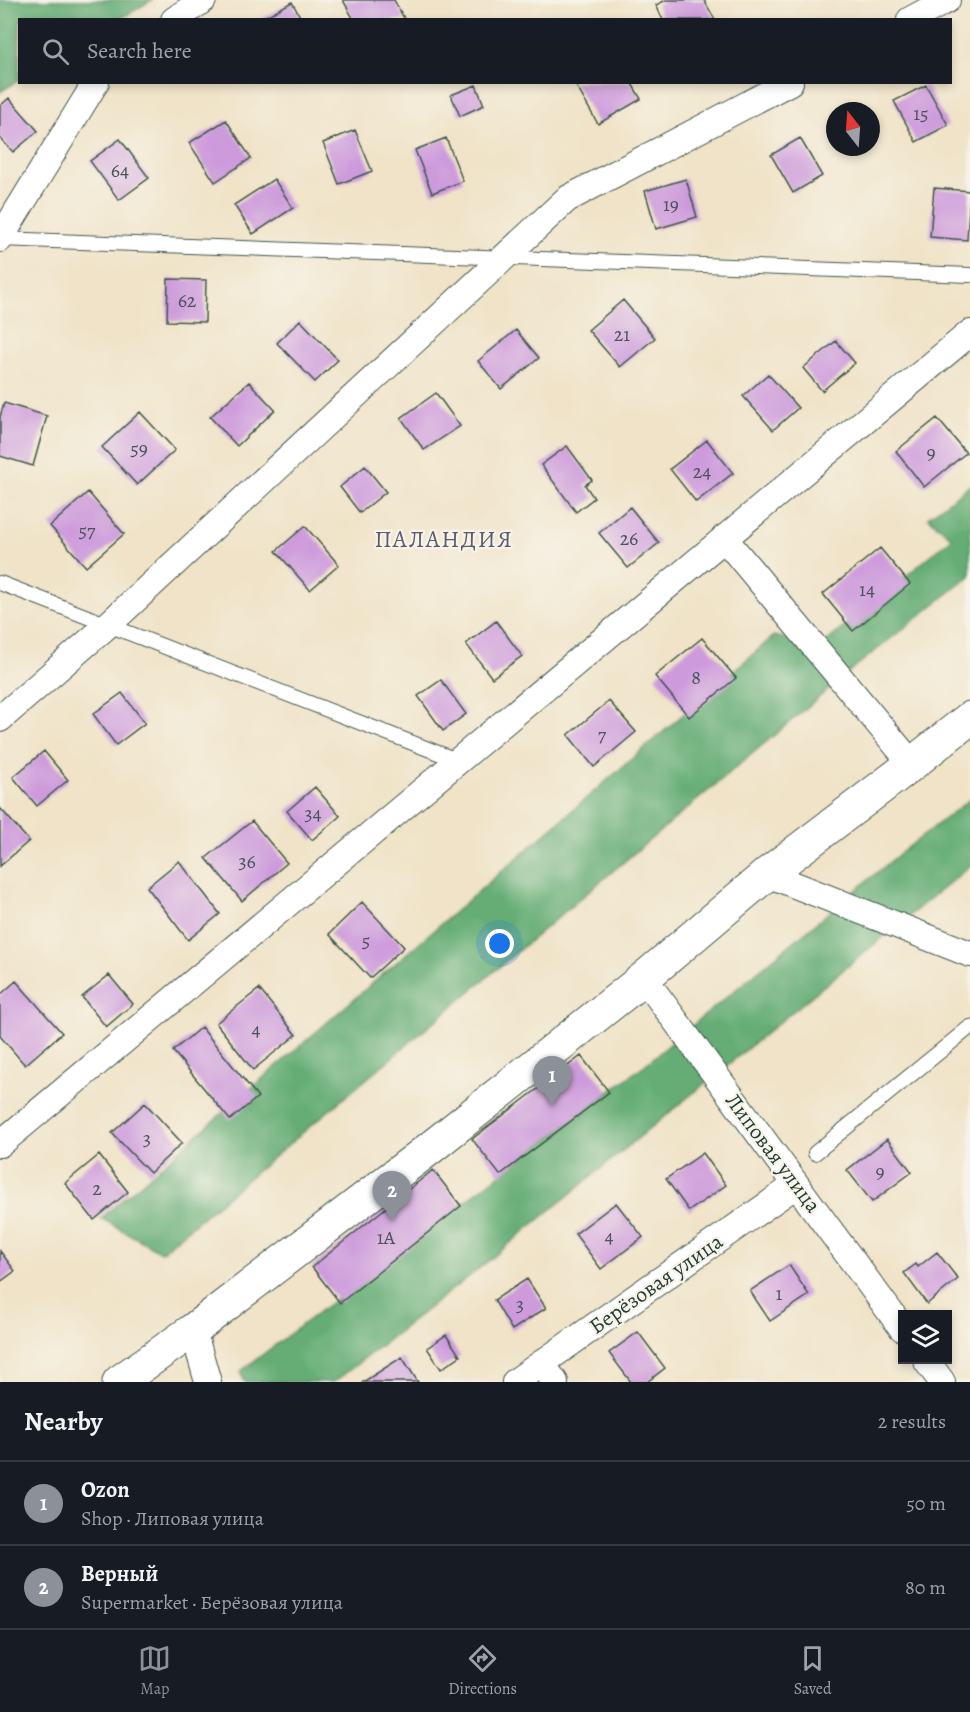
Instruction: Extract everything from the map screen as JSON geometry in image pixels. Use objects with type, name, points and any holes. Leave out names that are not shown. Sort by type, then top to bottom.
[{"type":"street","points":[[177,18],[203,0]]},
{"type":"street","points":[[914,18],[947,0]]},
{"type":"street","points":[[0,239],[95,84]]},
{"type":"street","points":[[0,719],[109,624],[567,200],[786,84]]},
{"type":"street","points":[[0,1144],[970,333]]},
{"type":"street","points":[[724,538],[912,764]]},
{"type":"street","points":[[119,1382],[193,1330],[429,1149],[644,978],[767,874],[970,718]]},
{"type":"street","points":[[767,874],[970,954]]},
{"type":"street","name":"Липовая улица","points":[[644,978],[898,1321]]},
{"type":"street","name":"Берёзовая улица","points":[[515,1382],[548,1373],[796,1185]]},
{"type":"street","points":[[193,1330],[208,1382]]},
{"type":"street","points":[[929,1364],[942,1382]]},
{"type":"lane","points":[[0,239],[970,274]]},
{"type":"lane","points":[[0,583],[459,761]]},
{"type":"lane","points":[[815,1153],[970,1027]]},
{"type":"green space","points":[[0,0],[152,0],[122,18],[18,18],[18,81],[0,92]]},
{"type":"green space","points":[[970,485],[970,576],[855,667],[161,1252],[101,1218],[774,636],[821,646],[952,538],[928,517]]},
{"type":"green space","points":[[970,799],[970,866],[476,1271],[334,1382],[244,1382],[241,1371],[646,1064],[897,856]]},
{"type":"building","points":[[343,0],[394,0],[404,18],[353,18]]},
{"type":"building","points":[[666,0],[704,0],[714,18],[662,18],[656,5]]},
{"type":"building","points":[[292,2],[301,18],[263,18]]},
{"type":"building","points":[[575,84],[632,84],[641,99],[598,124]]},
{"type":"building","points":[[476,85],[484,105],[460,116],[451,95]]},
{"type":"building","points":[[926,85],[948,125],[916,142],[894,101]]},
{"type":"building","points":[[9,98],[38,131],[13,152],[0,138],[0,106]]},
{"type":"building","points":[[226,120],[251,158],[215,182],[189,143]]},
{"type":"building","points":[[355,130],[372,171],[339,184],[323,143]]},
{"type":"building","points":[[446,138],[463,181],[432,193],[415,150]]},
{"type":"building","points":[[800,138],[822,176],[793,193],[771,155]]},
{"type":"building","points":[[120,139],[149,178],[119,200],[90,161]]},
{"type":"building","points":[[274,179],[293,208],[253,234],[234,205]]},
{"type":"building","points":[[686,179],[697,217],[656,229],[645,191]]},
{"type":"building","points":[[934,188],[970,191],[967,240],[930,237]]},
{"type":"building","points":[[168,279],[206,280],[205,322],[167,321]]},
{"type":"building","points":[[623,300],[655,338],[620,367],[588,330]]},
{"type":"building","points":[[300,320],[338,360],[315,382],[277,343]]},
{"type":"building","points":[[516,330],[539,358],[501,389],[478,361]]},
{"type":"building","points":[[836,341],[855,363],[822,391],[803,368]]},
{"type":"building","points":[[768,374],[798,408],[773,430],[743,396]]},
{"type":"building","points":[[249,382],[275,410],[237,446],[210,417]]},
{"type":"building","points":[[436,393],[460,426],[424,450],[401,418]]},
{"type":"building","points":[[4,403],[47,416],[33,466],[0,456],[0,417]]},
{"type":"building","points":[[140,412],[175,450],[137,485],[102,447]]},
{"type":"building","points":[[937,418],[966,453],[924,487],[896,451]]},
{"type":"building","points":[[707,440],[733,473],[696,502],[670,469]]},
{"type":"building","points":[[567,446],[592,480],[585,485],[594,498],[576,512],[541,465]]},
{"type":"building","points":[[365,466],[386,492],[360,513],[340,487]]},
{"type":"building","points":[[88,492],[124,534],[86,567],[50,526]]},
{"type":"building","points":[[630,507],[659,543],[628,568],[599,533]]},
{"type":"building","points":[[305,526],[339,565],[310,590],[276,551]]},
{"type":"building","points":[[880,548],[910,584],[853,631],[823,594]]},
{"type":"building","points":[[496,621],[522,656],[492,678],[466,644]]},
{"type":"building","points":[[702,638],[736,678],[689,717],[655,676]]},
{"type":"building","points":[[441,680],[466,714],[443,731],[418,696]]},
{"type":"building","points":[[122,693],[145,723],[116,745],[93,714]]},
{"type":"building","points":[[609,701],[636,732],[594,767],[568,735]]},
{"type":"building","points":[[44,751],[68,780],[37,806],[13,777]]},
{"type":"building","points":[[315,787],[340,816],[312,840],[287,811]]},
{"type":"building","points":[[0,808],[29,841],[0,866]]},
{"type":"building","points":[[252,821],[287,863],[242,901],[206,858]]},
{"type":"building","points":[[179,861],[220,914],[188,940],[147,887]]},
{"type":"building","points":[[362,902],[404,947],[370,978],[329,934]]},
{"type":"building","points":[[109,975],[133,1004],[106,1027],[82,997]]},
{"type":"building","points":[[16,981],[62,1033],[25,1065],[0,1036],[0,995]]},
{"type":"building","points":[[259,989],[296,1035],[253,1070],[216,1023]]},
{"type":"building","points":[[201,1027],[258,1097],[230,1120],[173,1051]]},
{"type":"building","points":[[581,1056],[609,1092],[500,1175],[472,1139]]},
{"type":"building","points":[[145,1103],[182,1143],[150,1173],[112,1133]]},
{"type":"building","points":[[887,1139],[912,1172],[872,1202],[847,1170]]},
{"type":"building","points":[[703,1153],[726,1185],[689,1211],[666,1179]]},
{"type":"building","points":[[99,1155],[128,1192],[94,1220],[65,1183]]},
{"type":"building","points":[[433,1170],[461,1206],[340,1303],[312,1267]]},
{"type":"building","points":[[616,1203],[643,1237],[601,1269],[575,1234]]},
{"type":"building","points":[[0,1251],[15,1271],[0,1282]]},
{"type":"building","points":[[937,1252],[958,1279],[927,1304],[904,1273],[916,1264],[918,1267]]},
{"type":"building","points":[[789,1265],[809,1295],[770,1321],[750,1291]]},
{"type":"building","points":[[527,1279],[546,1308],[512,1330],[494,1300]]},
{"type":"building","points":[[638,1332],[665,1368],[647,1382],[631,1382],[609,1353]]},
{"type":"building","points":[[446,1335],[460,1356],[441,1369],[427,1348]]},
{"type":"building","points":[[402,1357],[418,1382],[363,1382]]},
{"type":"place","name":"Ozon","points":[[552,1106]]},
{"type":"place","name":"Верный","points":[[392,1221]]},
{"type":"district","name":"ПАЛАНДИЯ","points":[[444,539]]}]
